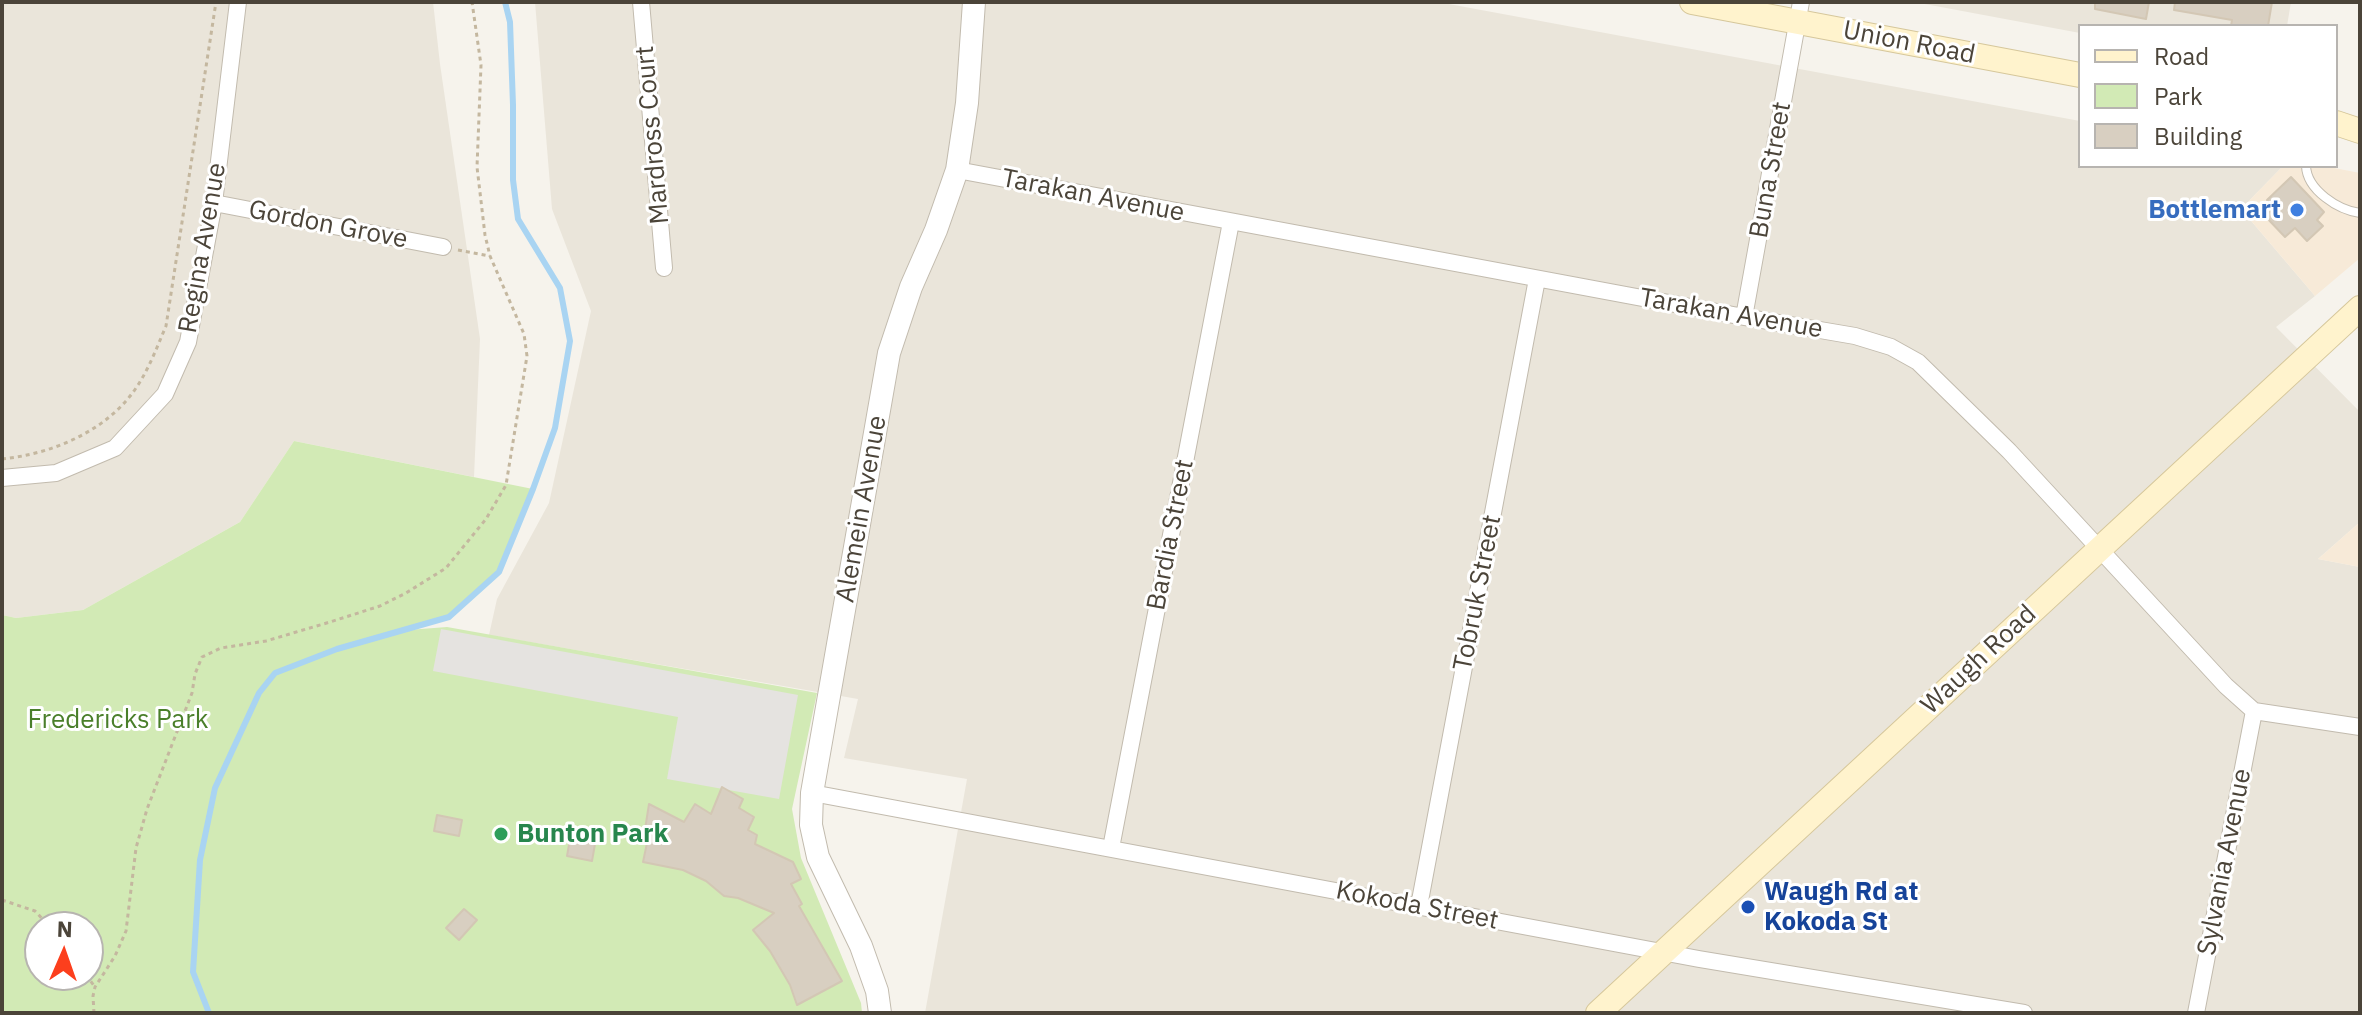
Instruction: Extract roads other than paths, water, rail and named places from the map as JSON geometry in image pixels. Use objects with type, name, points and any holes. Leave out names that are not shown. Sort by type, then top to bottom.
[{"type":"main road","name":"Union Road","points":[[1692,2],[1799,12],[2078,75]]},
{"type":"main road","points":[[2338,123],[2360,128]]},
{"type":"main road","name":"Waugh Road","points":[[1598,1013],[2360,308]]},
{"type":"street","name":"Regina Avenue","points":[[2,478],[56,473],[115,448],[165,394],[188,342],[214,203],[238,2]]},
{"type":"street","name":"Mardross Court","points":[[641,2],[664,268]]},
{"type":"street","name":"Alemein Avenue","points":[[880,1013],[877,991],[861,946],[818,857],[811,825],[812,793],[889,353],[957,170],[967,103],[974,2]]},
{"type":"street","name":"Buna Street","points":[[1744,317],[1799,12]]},
{"type":"street","name":"Tarakan Avenue","points":[[957,170],[1855,336],[1891,347],[1918,362],[2009,451],[2226,686],[2254,711]]},
{"type":"street","name":"Gordon Grove","points":[[214,203],[443,247]]},
{"type":"street","name":"Bardia Street","points":[[1111,848],[1231,222]]},
{"type":"street","name":"Tobruk Street","points":[[1419,906],[1537,279]]},
{"type":"street","points":[[2254,711],[2360,727]]},
{"type":"street","name":"Sylvania Avenue","points":[[2196,1013],[2254,711]]},
{"type":"street","name":"Kokoda Street","points":[[812,793],[1664,952],[2024,1013]]},
{"type":"lane","points":[[2306,168],[2312,184],[2338,207],[2360,213]]},
{"type":"waterway","points":[[209,1013],[193,972],[200,860],[215,788],[259,693],[275,673],[337,649],[449,617],[499,572],[555,428],[570,341],[560,288],[518,219],[513,180],[510,22],[505,2]]},
{"type":"place","name":"Bottlemart","points":[[2297,210]]},
{"type":"place","name":"Bunton Park","points":[[501,834]]},
{"type":"place","name":"Waugh Rd at Kokoda St","points":[[1748,907]]},
{"type":"park label","name":"Fredericks Park","points":[[118,720]]}]
